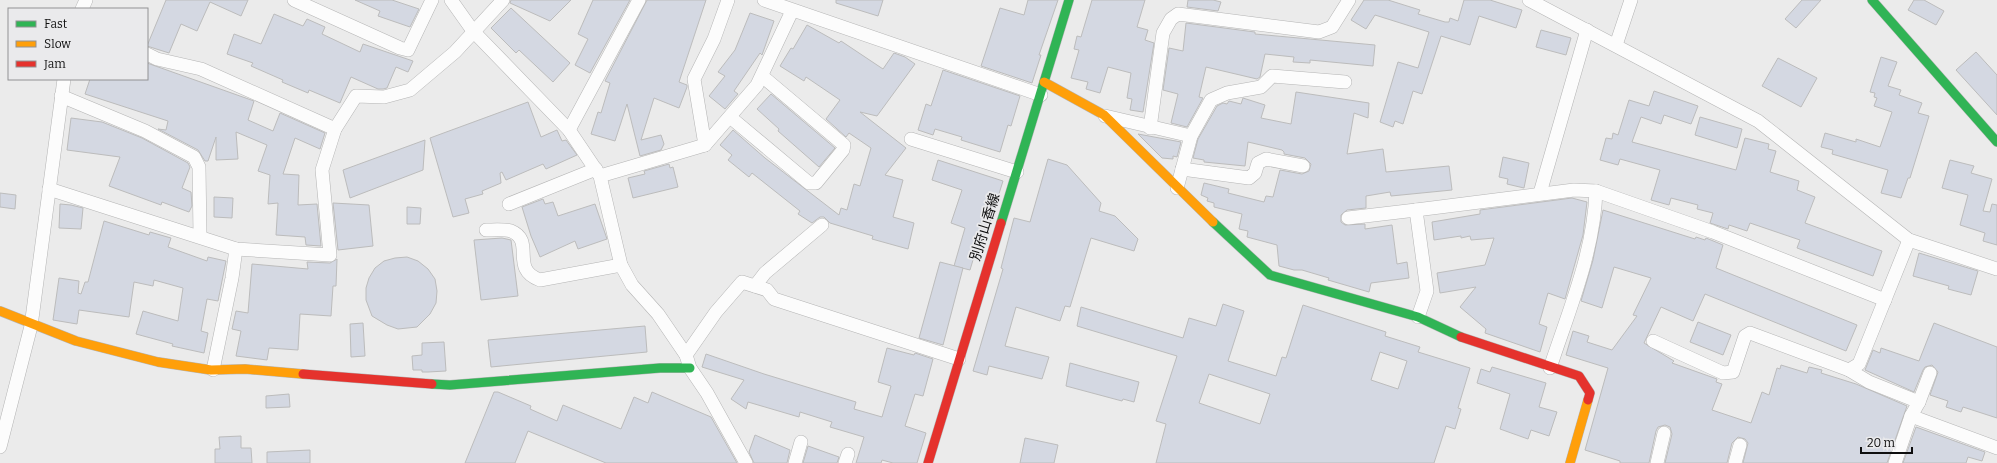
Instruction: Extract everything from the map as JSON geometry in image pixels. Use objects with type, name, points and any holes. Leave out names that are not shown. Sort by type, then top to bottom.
[{"type":"street","points":[[294,0],[400,48],[408,50],[432,0]]},
{"type":"street","points":[[450,0],[472,31],[569,130],[598,172],[621,265],[632,286],[658,314],[686,355],[690,368],[707,393],[746,463]]},
{"type":"street","points":[[49,189],[200,236],[236,249],[330,255],[322,170],[336,128],[356,96],[384,98],[410,90],[455,52],[472,31],[503,0]]},
{"type":"street","points":[[569,130],[639,0]]},
{"type":"street","points":[[706,145],[694,79],[714,39],[728,0]]},
{"type":"street","points":[[764,0],[792,11],[1040,95]]},
{"type":"street","name":"別府山香線","points":[[928,463],[1069,0]]},
{"type":"street","points":[[1150,128],[1163,33],[1171,19],[1178,14],[1320,32],[1332,27],[1349,0]]},
{"type":"street","points":[[1530,0],[1758,121],[1909,240],[1997,269]]},
{"type":"street","points":[[1616,46],[1631,0]]},
{"type":"street","points":[[1872,0],[1997,142]]},
{"type":"street","points":[[509,204],[598,172],[706,145],[757,86],[792,11]]},
{"type":"street","points":[[1540,193],[1587,30]]},
{"type":"street","points":[[148,54],[157,59],[201,68],[336,128]]},
{"type":"street","points":[[730,117],[809,183],[816,183],[843,150],[844,145],[762,76]]},
{"type":"street","points":[[1177,188],[1191,136],[1211,100],[1227,94],[1261,87],[1272,76],[1345,82]]},
{"type":"street","points":[[0,447],[30,326],[64,80]]},
{"type":"street","points":[[1044,82],[1104,115],[1150,128],[1191,136]]},
{"type":"street","points":[[61,96],[145,131],[194,157],[200,167],[200,236]]},
{"type":"street","points":[[1104,115],[1177,188],[1270,275],[1418,318],[1471,342],[1579,376],[1590,393],[1570,463]]},
{"type":"street","points":[[911,139],[1017,172]]},
{"type":"street","points":[[1182,170],[1249,178],[1255,174],[1258,163],[1266,159],[1303,166]]},
{"type":"street","points":[[1348,218],[1540,193],[1574,190],[1596,191],[1713,232],[1885,300]]},
{"type":"street","points":[[1550,368],[1586,260],[1596,216],[1596,191]]},
{"type":"street","points":[[1416,210],[1428,291],[1418,318]]},
{"type":"street","points":[[755,286],[765,273],[822,225]]},
{"type":"street","points":[[486,230],[510,231],[519,236],[522,242],[525,270],[532,277],[540,280],[621,265]]},
{"type":"street","points":[[1849,370],[1859,364],[1909,240]]},
{"type":"street","points":[[213,370],[232,278],[236,249]]},
{"type":"street","points":[[686,355],[716,312],[742,282],[767,290],[774,298],[959,359]]},
{"type":"street","points":[[0,310],[30,326],[127,355],[213,370],[245,369],[450,385],[660,368],[690,368]]},
{"type":"street","points":[[1653,341],[1723,373],[1733,372],[1745,336],[1750,333],[1849,370],[1869,382],[1919,402]]},
{"type":"street","points":[[1896,463],[1911,416],[1919,402],[1930,373]]},
{"type":"street","points":[[1911,416],[1997,448]]},
{"type":"street","points":[[1657,463],[1664,433]]},
{"type":"street","points":[[795,463],[801,442]]},
{"type":"street","points":[[1735,463],[1740,445]]},
{"type":"building","points":[[166,0],[248,0],[241,16],[210,2],[197,31],[181,24],[169,53],[148,46]]},
{"type":"building","points":[[355,0],[392,0],[419,9],[410,27],[378,16],[380,11]]},
{"type":"building","points":[[511,0],[571,0],[550,21],[510,3]]},
{"type":"building","points":[[593,0],[630,0],[590,73],[575,65],[588,39],[578,34]]},
{"type":"building","points":[[647,0],[706,0],[679,82],[687,85],[687,87],[679,108],[654,98],[641,140],[661,135],[664,144],[661,150],[640,156],[627,104],[615,141],[591,134],[598,112],[601,113],[610,83],[605,81]]},
{"type":"building","points":[[836,0],[883,0],[878,16],[836,3]]},
{"type":"building","points":[[1028,0],[1058,0],[1039,55],[1041,55],[1032,83],[981,66],[1000,8],[1024,15]]},
{"type":"building","points":[[1092,0],[1145,0],[1137,27],[1148,30],[1145,40],[1154,43],[1143,112],[1130,110],[1132,99],[1127,98],[1131,73],[1108,67],[1100,93],[1086,89],[1088,82],[1071,78],[1079,50],[1074,49],[1077,36],[1081,37]]},
{"type":"building","points":[[1188,0],[1213,0],[1221,2],[1218,11],[1187,7]]},
{"type":"building","points":[[1364,0],[1388,0],[1420,10],[1418,14],[1445,22],[1449,22],[1450,18],[1458,21],[1464,0],[1490,0],[1522,10],[1516,28],[1479,16],[1470,45],[1441,36],[1422,94],[1413,91],[1403,124],[1395,121],[1393,127],[1380,122],[1398,62],[1418,68],[1429,32],[1375,15],[1366,29],[1351,20]]},
{"type":"building","points":[[1802,0],[1821,0],[1796,28],[1785,19]]},
{"type":"building","points":[[1914,0],[1924,0],[1944,11],[1936,25],[1908,10]]},
{"type":"building","points":[[511,8],[570,63],[553,82],[519,50],[516,53],[491,28]]},
{"type":"building","points":[[750,13],[774,21],[762,55],[760,53],[734,91],[738,94],[725,109],[709,96],[725,76],[718,72],[735,50]]},
{"type":"building","points":[[274,14],[303,26],[307,19],[325,27],[322,34],[360,52],[363,44],[413,61],[408,72],[396,67],[387,88],[378,89],[351,77],[340,103],[309,90],[308,93],[251,66],[253,63],[227,54],[234,34],[261,44]]},
{"type":"building","points":[[1186,23],[1255,32],[1255,34],[1375,45],[1373,66],[1310,60],[1310,63],[1293,62],[1294,57],[1265,54],[1260,77],[1257,79],[1206,67],[1199,97],[1203,98],[1187,127],[1171,123],[1178,94],[1163,90],[1169,48],[1183,51]]},
{"type":"building","points":[[807,25],[839,43],[841,41],[883,69],[894,53],[905,57],[915,64],[877,116],[860,112],[906,148],[885,175],[903,180],[893,217],[914,223],[908,249],[872,239],[873,236],[830,223],[824,217],[820,217],[812,223],[798,214],[800,211],[752,173],[749,177],[728,160],[732,155],[720,145],[733,130],[765,158],[839,215],[841,208],[847,210],[854,184],[860,186],[871,148],[849,133],[846,137],[826,119],[840,100],[806,77],[804,81],[780,66],[791,48],[793,49]]},
{"type":"building","points":[[1541,30],[1571,38],[1566,55],[1536,47]]},
{"type":"building","points":[[1976,52],[1997,75],[1997,115],[1956,70]]},
{"type":"building","points":[[1881,57],[1897,62],[1888,86],[1901,90],[1899,95],[1922,103],[1918,113],[1929,116],[1910,178],[1908,178],[1901,198],[1881,193],[1888,170],[1832,154],[1833,150],[1821,147],[1825,133],[1856,142],[1856,139],[1880,147],[1892,112],[1874,106],[1877,98],[1874,97],[1875,93],[1870,92]]},
{"type":"building","points":[[1778,58],[1817,78],[1801,107],[1762,86]]},
{"type":"building","points":[[148,63],[254,101],[248,120],[273,131],[280,113],[325,133],[320,149],[295,138],[283,174],[299,175],[298,205],[317,204],[321,246],[306,245],[305,237],[276,235],[278,203],[268,204],[270,175],[258,171],[267,145],[236,132],[238,159],[216,160],[216,137],[208,161],[205,161],[198,150],[158,129],[166,130],[168,121],[85,94],[90,80],[148,80]]},
{"type":"building","points":[[943,70],[1020,96],[1011,126],[1008,125],[1000,152],[961,140],[962,137],[935,129],[933,135],[918,130],[926,104],[931,106]]},
{"type":"building","points":[[1654,91],[1698,106],[1691,124],[1664,115],[1661,124],[1641,117],[1632,142],[1736,170],[1745,138],[1769,144],[1768,149],[1776,151],[1770,172],[1799,181],[1797,190],[1815,197],[1805,223],[1882,251],[1873,276],[1797,248],[1800,240],[1750,223],[1747,231],[1729,225],[1728,229],[1710,223],[1713,213],[1697,209],[1698,205],[1671,198],[1669,205],[1651,200],[1660,170],[1620,159],[1618,165],[1600,160],[1606,138],[1612,139],[1613,133],[1618,135],[1629,100],[1649,106]]},
{"type":"building","points":[[1296,92],[1369,103],[1368,118],[1354,113],[1347,154],[1383,149],[1386,172],[1449,166],[1452,190],[1391,196],[1390,192],[1366,196],[1366,208],[1347,210],[1341,215],[1341,222],[1345,225],[1365,224],[1365,229],[1392,225],[1397,264],[1407,262],[1409,278],[1371,283],[1369,292],[1328,280],[1329,278],[1302,270],[1294,270],[1279,266],[1277,245],[1247,237],[1248,231],[1239,229],[1242,214],[1214,207],[1214,203],[1207,201],[1208,198],[1201,195],[1204,183],[1229,189],[1228,193],[1264,202],[1266,196],[1273,197],[1280,170],[1302,174],[1309,171],[1311,164],[1305,158],[1284,154],[1282,150],[1248,142],[1245,166],[1204,162],[1204,160],[1193,158],[1198,139],[1217,106],[1223,103],[1227,104],[1229,101],[1241,104],[1243,98],[1265,105],[1261,118],[1291,124]]},
{"type":"building","points":[[771,94],[835,148],[819,167],[778,131],[779,129],[757,109]]},
{"type":"building","points":[[528,102],[541,137],[557,130],[562,141],[566,140],[577,155],[546,169],[543,164],[506,180],[502,172],[500,173],[501,183],[482,191],[483,194],[465,199],[469,213],[453,217],[430,138]]},
{"type":"building","points":[[1700,117],[1742,129],[1737,148],[1695,135]]},
{"type":"building","points":[[71,118],[102,122],[142,138],[188,163],[190,167],[182,188],[191,192],[192,206],[189,212],[162,202],[161,205],[109,186],[120,157],[67,150]]},
{"type":"building","points":[[1138,134],[1181,142],[1177,157],[1173,156],[1173,159],[1162,158]]},
{"type":"building","points":[[425,140],[423,170],[350,198],[343,170]]},
{"type":"building","points":[[1503,157],[1529,163],[1524,188],[1507,184],[1508,179],[1499,177]]},
{"type":"building","points":[[1048,159],[1067,165],[1101,203],[1099,211],[1115,216],[1138,239],[1134,251],[1091,238],[1070,307],[1065,306],[1060,321],[1016,307],[1005,346],[1049,357],[1042,379],[989,366],[987,375],[973,371],[1003,269],[1001,268],[1014,218],[1030,222]]},
{"type":"building","points":[[938,160],[1003,181],[986,235],[981,233],[970,270],[954,266],[965,228],[951,223],[962,190],[932,180]]},
{"type":"building","points":[[1950,160],[1974,166],[1971,173],[1992,179],[1983,211],[1990,212],[1992,204],[1997,205],[1997,245],[1983,241],[1985,233],[1960,225],[1968,195],[1942,188]]},
{"type":"building","points":[[669,164],[670,168],[673,167],[678,187],[633,198],[628,178],[645,174],[644,171]]},
{"type":"building","points":[[0,193],[16,195],[15,209],[0,207]]},
{"type":"building","points":[[214,197],[233,198],[232,218],[214,217]]},
{"type":"building","points":[[1572,198],[1587,202],[1583,235],[1565,299],[1548,293],[1539,324],[1547,327],[1540,352],[1485,333],[1486,329],[1460,307],[1476,287],[1440,293],[1437,273],[1485,265],[1494,238],[1471,240],[1470,236],[1461,238],[1461,236],[1434,240],[1432,222],[1480,214],[1480,210]]},
{"type":"building","points":[[543,199],[545,204],[553,202],[558,216],[595,204],[607,239],[578,249],[575,241],[540,257],[531,236],[522,207]]},
{"type":"building","points":[[333,203],[369,205],[373,246],[338,250]]},
{"type":"building","points":[[60,204],[83,208],[81,229],[59,228]]},
{"type":"building","points":[[407,207],[421,208],[420,224],[407,224]]},
{"type":"building","points":[[1603,210],[1695,239],[1696,237],[1705,240],[1706,238],[1723,245],[1716,268],[1857,325],[1846,351],[1705,294],[1693,321],[1661,307],[1644,343],[1674,361],[1672,363],[1717,379],[1716,382],[1722,384],[1712,410],[1751,423],[1762,392],[1769,395],[1777,368],[1780,369],[1781,365],[1807,373],[1809,367],[1822,370],[1821,373],[1856,384],[1907,406],[1887,463],[1743,463],[1748,443],[1745,439],[1738,437],[1732,443],[1727,463],[1665,463],[1672,434],[1670,427],[1665,425],[1658,427],[1656,431],[1649,463],[1620,463],[1620,461],[1585,450],[1608,368],[1566,355],[1573,331],[1589,336],[1587,342],[1612,350],[1637,316],[1633,315],[1651,278],[1614,267],[1602,308],[1581,301],[1593,260]]},
{"type":"building","points":[[104,221],[149,235],[150,232],[171,238],[168,247],[207,261],[208,257],[226,261],[218,301],[207,299],[201,331],[208,333],[204,353],[172,346],[173,344],[136,334],[143,311],[178,321],[183,288],[154,280],[153,286],[134,282],[129,317],[79,310],[77,324],[53,320],[59,278],[79,281],[78,293],[81,294],[85,282],[88,282]]},
{"type":"building","points":[[502,238],[511,240],[518,296],[481,300],[474,240]]},
{"type":"building","points":[[1919,253],[1978,271],[1971,295],[1948,289],[1949,286],[1913,276]]},
{"type":"building","points":[[407,257],[418,261],[428,269],[435,279],[437,291],[436,303],[430,314],[417,327],[398,329],[387,325],[372,316],[366,300],[366,288],[369,278],[375,268],[384,261]]},
{"type":"building","points":[[337,259],[336,286],[333,286],[331,316],[300,314],[298,350],[269,348],[267,360],[236,356],[241,331],[232,329],[236,311],[248,313],[252,264],[308,269],[307,262],[330,263]]},
{"type":"building","points":[[940,262],[963,268],[943,345],[919,338]]},
{"type":"building","points":[[1223,304],[1244,311],[1228,361],[1276,376],[1282,357],[1286,358],[1303,305],[1386,332],[1385,336],[1420,347],[1418,352],[1470,368],[1458,408],[1461,409],[1455,429],[1446,426],[1434,463],[1156,463],[1166,424],[1156,421],[1177,356],[1077,326],[1081,307],[1183,338],[1189,318],[1216,326]],"holes":[[[1380,352],[1407,361],[1398,389],[1371,380]],[[1209,374],[1270,394],[1260,424],[1199,403]]]},
{"type":"building","points":[[1698,322],[1731,335],[1723,355],[1690,342]]},
{"type":"building","points":[[363,323],[365,356],[351,357],[350,324]]},
{"type":"building","points":[[1934,323],[1997,347],[1997,418],[1963,407],[1961,412],[1946,407],[1948,401],[1930,395],[1938,372],[1932,365],[1925,367],[1923,370],[1914,392],[1865,370],[1873,350],[1880,353],[1881,348],[1919,361]]},
{"type":"building","points":[[645,326],[647,352],[491,367],[488,340]]},
{"type":"building","points":[[444,342],[446,371],[422,372],[422,370],[413,370],[412,356],[422,355],[422,343]]},
{"type":"building","points":[[887,348],[914,355],[915,353],[933,359],[923,396],[915,394],[905,426],[926,433],[917,463],[893,463],[882,460],[881,463],[856,463],[864,437],[830,427],[832,422],[800,412],[799,417],[748,402],[746,409],[731,399],[744,380],[702,367],[706,354],[764,374],[856,402],[854,409],[882,417],[891,386],[878,382]]},
{"type":"building","points":[[1070,363],[1139,382],[1134,402],[1123,399],[1122,401],[1066,386]]},
{"type":"building","points":[[1492,367],[1546,383],[1539,407],[1557,412],[1549,436],[1531,430],[1528,439],[1500,429],[1510,394],[1477,383],[1481,369],[1490,372]]},
{"type":"building","points":[[494,392],[498,392],[531,406],[530,409],[557,421],[563,405],[621,429],[634,397],[648,403],[652,392],[711,417],[737,463],[606,463],[528,431],[515,463],[465,463]]},
{"type":"building","points":[[289,394],[290,407],[266,408],[266,396]]},
{"type":"building","points":[[1916,427],[1985,452],[1982,461],[1968,457],[1966,463],[1903,463]]},
{"type":"building","points":[[755,435],[790,450],[787,463],[754,463],[749,452]]},
{"type":"building","points":[[241,436],[241,448],[251,448],[252,463],[215,463],[215,449],[220,449],[219,437]]},
{"type":"building","points":[[1025,438],[1058,445],[1054,463],[1020,463]]},
{"type":"building","points":[[808,446],[839,457],[837,463],[803,463]]},
{"type":"building","points":[[310,450],[310,463],[267,463],[267,452]]},
{"type":"traffic: fast","points":[[1001,223],[1069,0]]},
{"type":"traffic: fast","points":[[1872,0],[1997,142]]},
{"type":"traffic: fast","points":[[1213,222],[1270,275],[1418,317],[1461,337]]},
{"type":"traffic: fast","points":[[432,384],[450,385],[660,368],[690,368]]},
{"type":"traffic: slow","points":[[1044,82],[1104,115],[1213,222]]},
{"type":"traffic: slow","points":[[0,311],[76,341],[158,362],[211,370],[245,369],[303,374]]},
{"type":"traffic: slow","points":[[1570,463],[1588,400]]},
{"type":"traffic: jam","points":[[928,463],[1001,223]]},
{"type":"traffic: jam","points":[[1461,337],[1579,376],[1590,393],[1588,400]]},
{"type":"traffic: jam","points":[[303,374],[432,384]]}]
